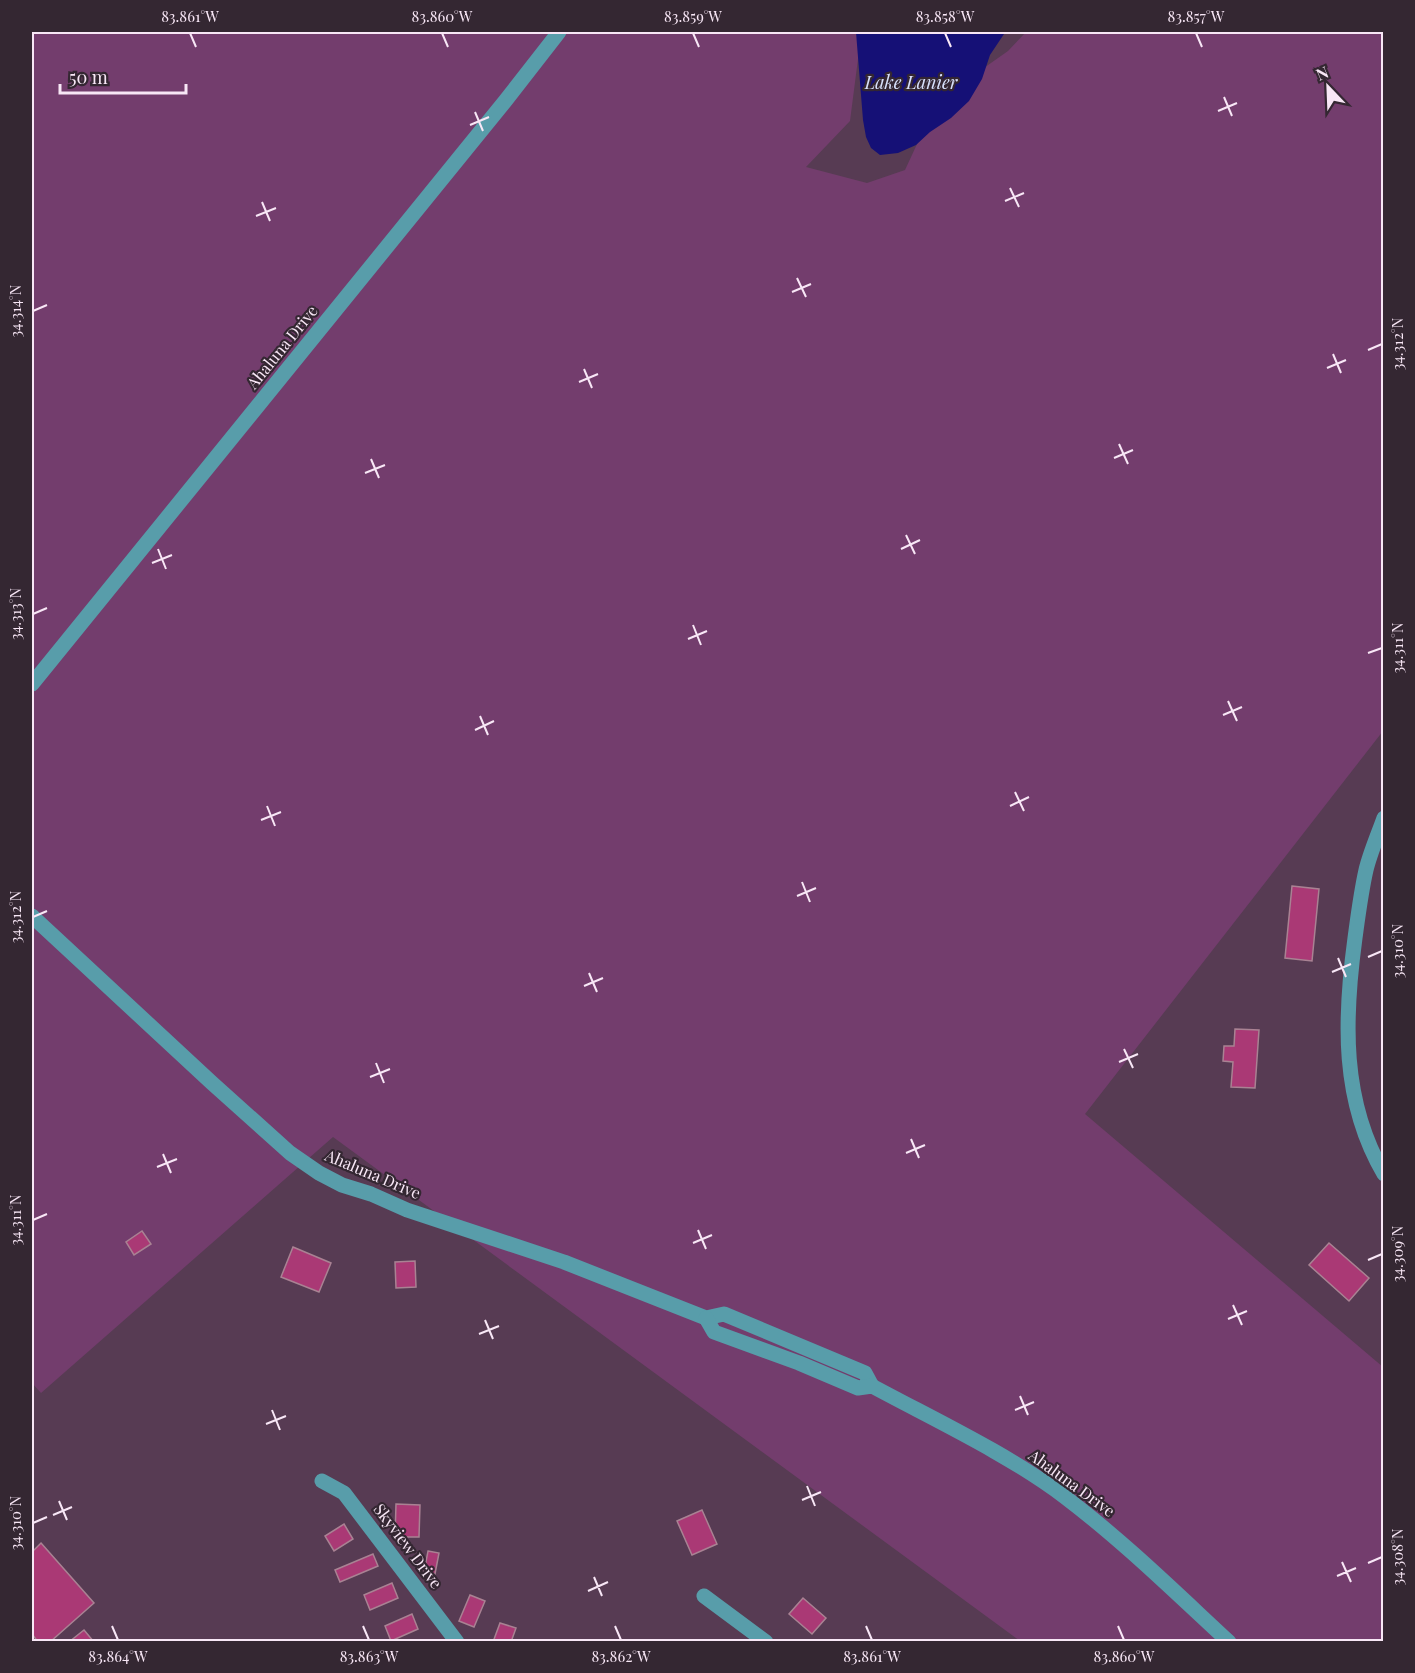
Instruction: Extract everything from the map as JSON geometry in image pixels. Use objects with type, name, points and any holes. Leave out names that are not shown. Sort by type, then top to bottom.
[{"type":"street","name":"Ahaluna Drive","points":[[32,684],[559,32]]},
{"type":"street","points":[[1383,818],[1366,870],[1357,921],[1347,1007],[1348,1056],[1355,1100],[1364,1134],[1383,1174]]},
{"type":"street","name":"Ahaluna Drive","points":[[32,916],[290,1153],[319,1173],[342,1185],[371,1194],[407,1210],[564,1262],[706,1318],[714,1332],[858,1388],[872,1386],[1005,1458],[1063,1496],[1111,1533],[1229,1641]]},
{"type":"street","name":"Skyview Drive","points":[[322,1481],[344,1493],[457,1641]]},
{"type":"street","points":[[704,1596],[766,1641]]},
{"type":"shaded area","points":[[32,32],[859,32],[850,121],[806,167],[867,183],[905,170],[937,101],[1008,51],[1026,32],[1383,32],[1383,731],[1085,1114],[1383,1367],[1383,1641],[1020,1641],[333,1137],[41,1393],[32,1383]]},
{"type":"water","name":"Lake Lanier","points":[[856,32],[1008,32],[1004,34],[990,55],[982,79],[969,101],[916,145],[898,153],[880,155],[871,148],[866,137]]},
{"type":"building","points":[[1292,886],[1319,889],[1312,961],[1285,958]]},
{"type":"building","points":[[1235,1029],[1259,1030],[1255,1088],[1231,1087],[1233,1062],[1223,1061],[1224,1046],[1234,1046]]},
{"type":"building","points":[[142,1231],[151,1244],[134,1255],[126,1242]]},
{"type":"building","points":[[1329,1243],[1369,1278],[1349,1301],[1309,1265]]},
{"type":"building","points":[[293,1247],[331,1263],[319,1292],[281,1277]]},
{"type":"building","points":[[415,1261],[416,1287],[396,1288],[395,1262]]},
{"type":"building","points":[[396,1504],[420,1505],[419,1537],[395,1537]]},
{"type":"building","points":[[702,1510],[717,1544],[692,1555],[677,1521]]},
{"type":"building","points":[[344,1524],[353,1539],[334,1551],[325,1536]]},
{"type":"building","points":[[41,1543],[94,1603],[50,1642],[38,1642],[32,1634],[32,1552]]},
{"type":"building","points":[[428,1551],[439,1553],[435,1574],[424,1572]]},
{"type":"building","points":[[373,1554],[378,1566],[340,1582],[335,1570]]},
{"type":"building","points":[[392,1583],[398,1598],[370,1610],[364,1595]]},
{"type":"building","points":[[470,1595],[485,1601],[474,1627],[459,1621]]},
{"type":"building","points":[[803,1598],[826,1618],[812,1634],[789,1614]]},
{"type":"building","points":[[412,1614],[418,1629],[391,1641],[385,1626]]},
{"type":"building","points":[[500,1623],[516,1628],[511,1642],[493,1642]]},
{"type":"building","points":[[84,1630],[94,1642],[69,1642]]}]
